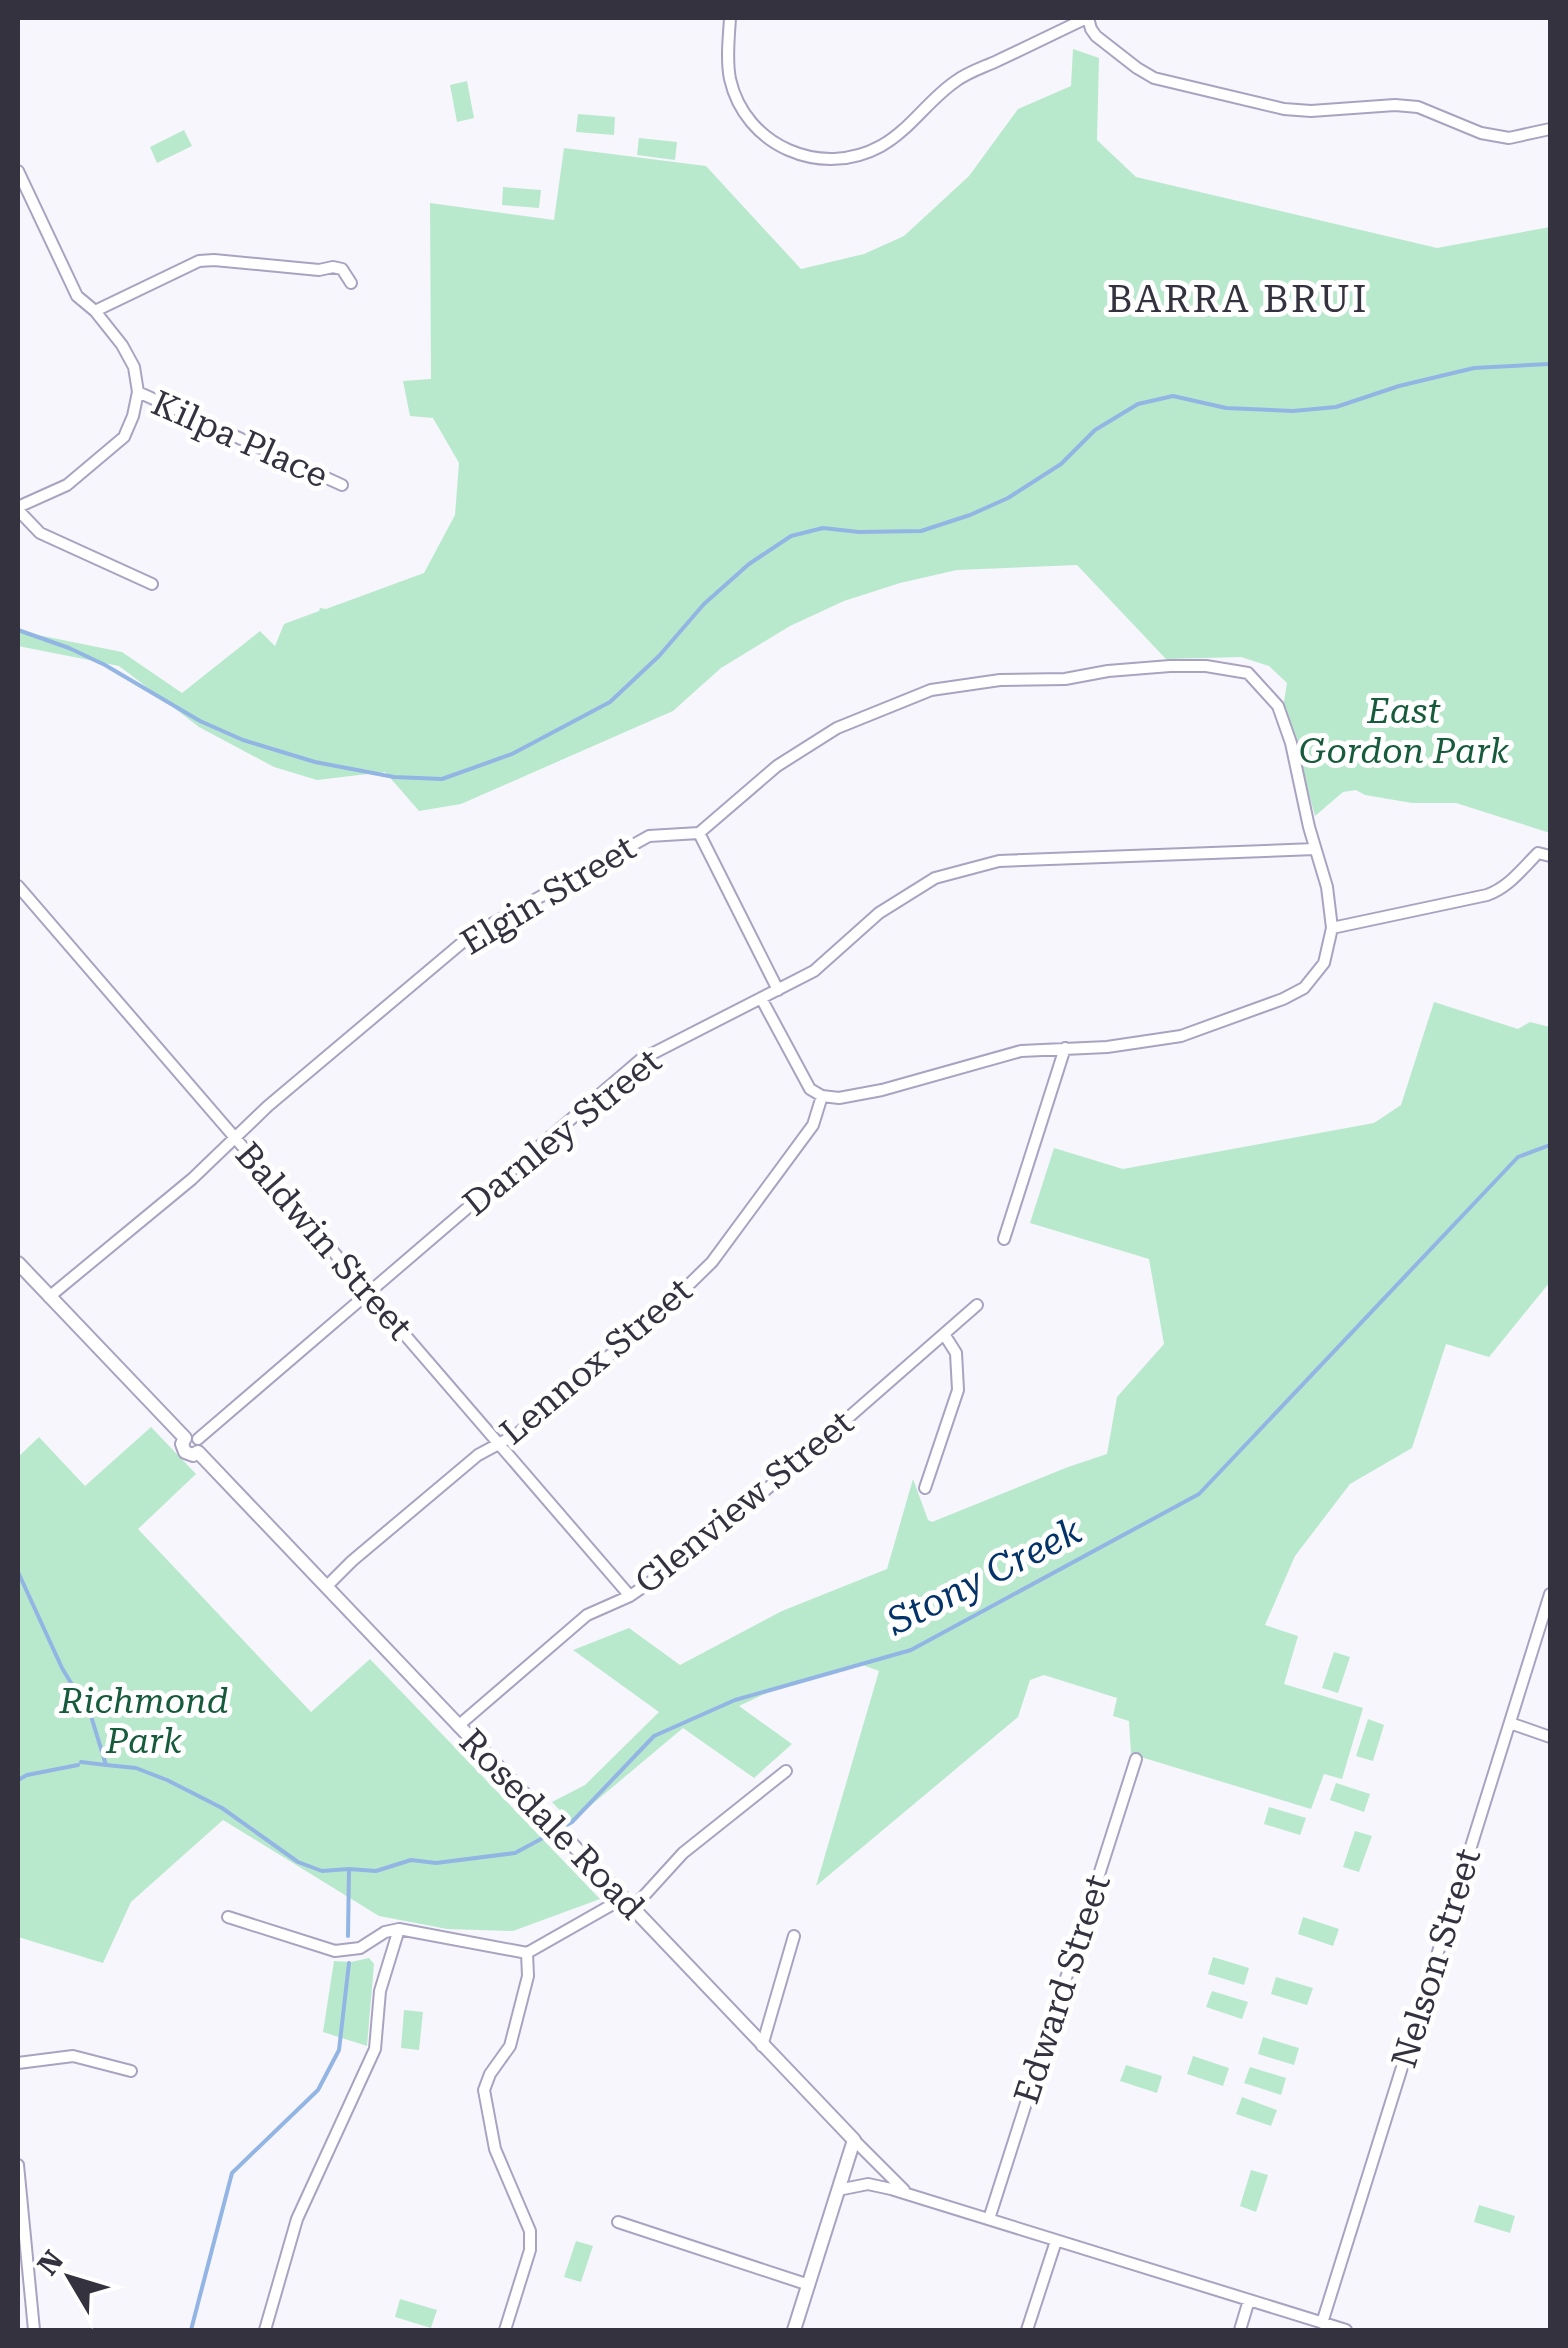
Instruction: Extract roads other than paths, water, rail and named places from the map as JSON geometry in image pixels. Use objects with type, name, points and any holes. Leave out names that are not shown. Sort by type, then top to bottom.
[{"type":"street","points":[[730,18],[730,76],[736,95],[752,124],[764,136],[802,156],[852,158],[884,145],[955,81],[1087,18],[1096,36],[1154,78],[1284,110],[1418,107],[1481,134],[1509,138],[1550,128]]},
{"type":"street","points":[[18,171],[77,296],[95,311],[134,367],[138,392],[124,437],[67,485],[18,508],[40,533],[152,584]]},
{"type":"street","points":[[95,311],[200,261],[319,270],[333,267],[342,269],[351,282]]},
{"type":"street","name":"Kilpa Place","points":[[138,392],[342,485]]},
{"type":"street","points":[[760,998],[810,1089],[822,1096],[840,1098],[882,1090],[1021,1050],[1107,1047],[1180,1036],[1284,999],[1304,988],[1324,963],[1332,928],[1327,887],[1278,706],[1248,673],[1206,666],[1170,666],[1108,670],[1065,679],[1000,680],[931,690],[837,728],[777,766],[699,832],[778,990]]},
{"type":"street","name":"Elgin Street","points":[[49,1297],[470,936],[649,836],[699,832]]},
{"type":"street","name":"Darnley Street","points":[[194,1443],[640,1060],[814,970],[879,913],[935,878],[999,861],[1315,849]]},
{"type":"street","points":[[1332,928],[1500,890],[1538,853],[1550,856]]},
{"type":"street","name":"Baldwin Street","points":[[18,886],[630,1596]]},
{"type":"street","points":[[1004,1239],[1065,1048]]},
{"type":"street","name":"Lennox Street","points":[[326,1587],[478,1455],[516,1434],[663,1310],[712,1262],[812,1126],[822,1096]]},
{"type":"street","name":"Rosedale Road","points":[[18,1264],[194,1443],[762,2046],[908,2194]]},
{"type":"street","name":"Glenview Street","points":[[458,1726],[586,1616],[630,1596],[697,1550],[977,1305]]},
{"type":"street","points":[[925,1488],[958,1390],[956,1354],[944,1334]]},
{"type":"street","name":"Nelson Street","points":[[1322,2323],[1550,1594]]},
{"type":"street","points":[[1510,1723],[1550,1737]]},
{"type":"street","name":"Edward Street","points":[[988,2219],[1136,1759]]},
{"type":"street","points":[[228,1916],[335,1951],[360,1948],[385,1932],[398,1929],[527,1953],[627,1904],[683,1853],[786,1771]]},
{"type":"street","points":[[265,2330],[298,2219],[375,2049],[380,1991],[398,1929]]},
{"type":"street","points":[[762,2046],[794,1936]]},
{"type":"street","points":[[505,2330],[530,2250],[530,2231],[496,2150],[484,2090],[510,2046],[528,1976],[527,1953]]},
{"type":"street","points":[[18,2063],[72,2056],[131,2071]]},
{"type":"street","points":[[794,2330],[854,2140]]},
{"type":"street","points":[[18,2165],[34,2330]]},
{"type":"street","name":"Rosedale Road","points":[[838,2190],[859,2184],[876,2185],[1346,2330]]},
{"type":"street","points":[[618,2222],[809,2285]]},
{"type":"street","points":[[1027,2330],[1056,2241]]},
{"type":"street","points":[[1240,2330],[1249,2300]]},
{"type":"waterway","points":[[18,630],[105,665],[200,721],[243,740],[315,762],[394,777],[442,779],[512,754],[610,702],[659,656],[704,604],[749,564],[791,536],[823,528],[921,531],[970,515],[1008,498],[1061,464],[1095,430],[1138,404],[1173,396],[1226,408],[1293,411],[1336,407],[1399,386],[1474,368],[1550,364]]},
{"type":"waterway","name":"Stony Creek","points":[[563,1827],[654,1736],[735,1700],[911,1650],[1199,1494],[1518,1157],[1550,1145]]},
{"type":"waterway","points":[[18,1572],[62,1668],[91,1716],[106,1765],[136,1768],[167,1780],[222,1808],[298,1862],[322,1871],[349,1869]]},
{"type":"waterway","points":[[81,1762],[106,1765]]},
{"type":"waterway","points":[[18,1780],[78,1765]]},
{"type":"waterway","name":"Stony Creek","points":[[348,1936],[349,1869],[376,1871],[411,1860],[436,1863],[515,1853],[554,1832]]},
{"type":"waterway","name":"Stony Creek","points":[[191,2330],[232,2173],[318,2090],[339,2050],[349,1963]]},
{"type":"district","name":"BARRA BRUI","points":[[1238,299]]},
{"type":"park label","name":"East Gordon Park","points":[[1404,731]]},
{"type":"park label","name":"Richmond Park","points":[[144,1721]]}]
